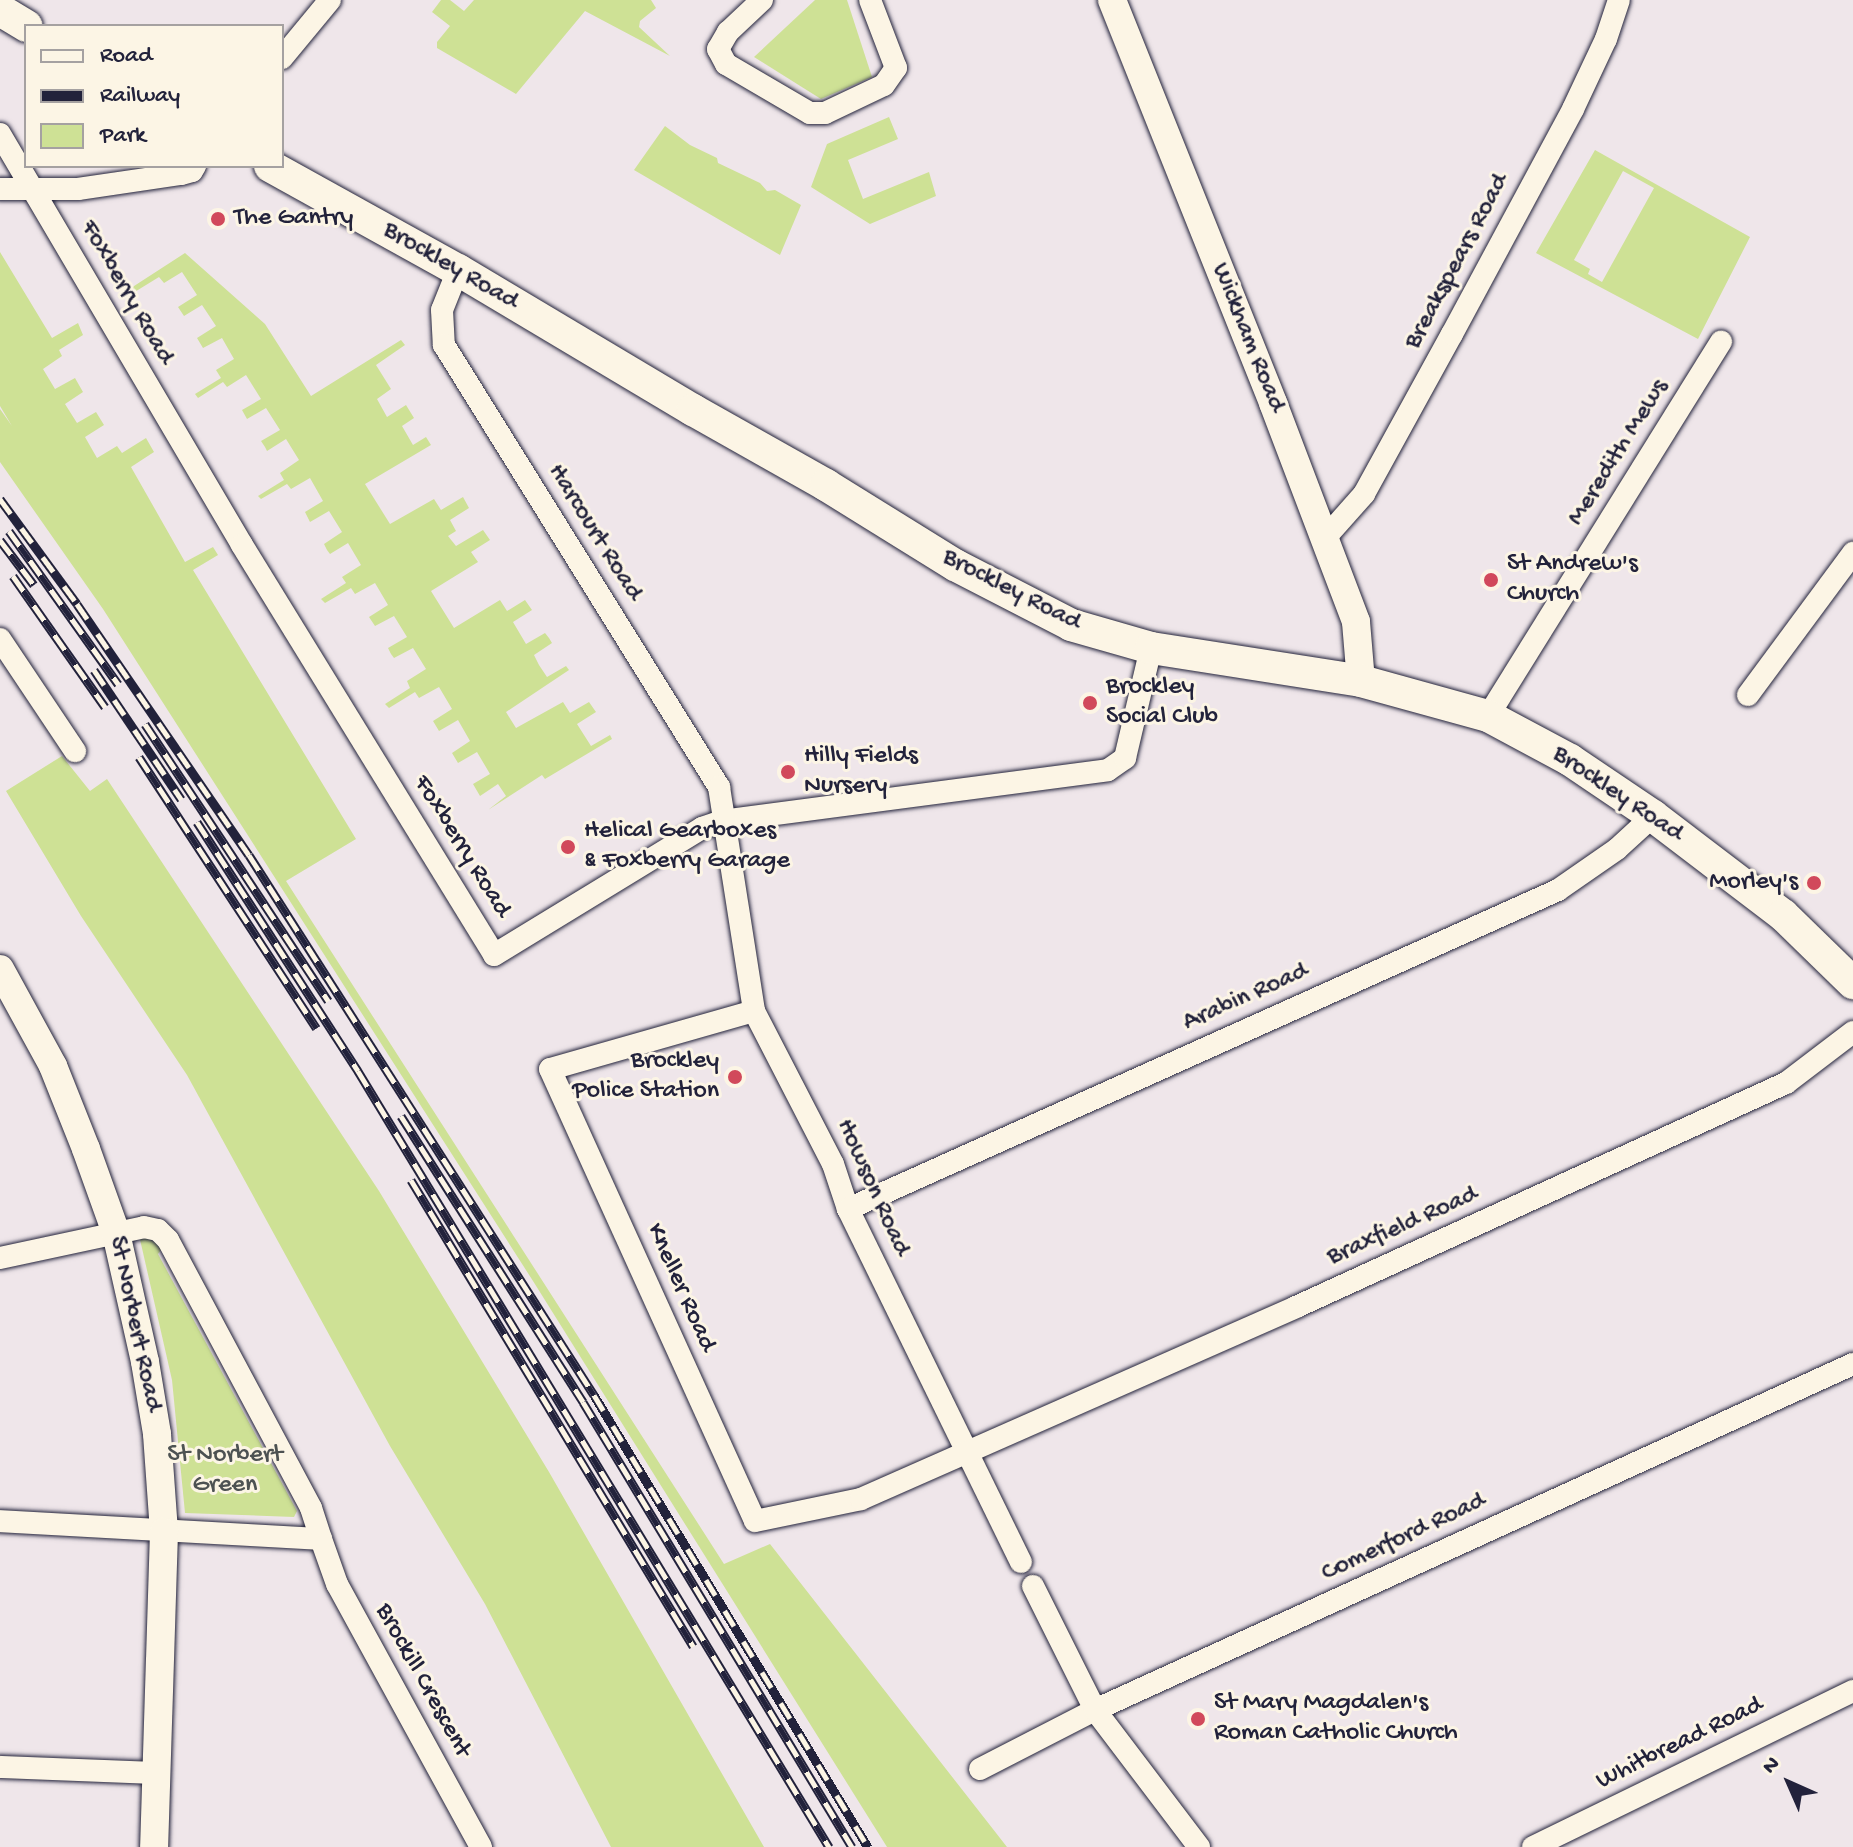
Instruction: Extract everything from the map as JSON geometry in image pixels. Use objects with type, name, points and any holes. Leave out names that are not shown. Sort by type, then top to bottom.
[{"type":"main road","points":[[0,10],[24,24]]},
{"type":"main road","name":"Brockley Road","points":[[274,168],[458,270],[826,485],[955,565],[1071,625],[1151,648],[1361,681],[1488,716],[1570,760],[1653,816],[1783,915],[1853,983]]},
{"type":"street","points":[[284,56],[330,0]]},
{"type":"street","points":[[762,0],[728,32],[718,49],[726,64],[810,113],[825,113],[884,85],[896,68],[870,0]]},
{"type":"street","name":"Wickham Road","points":[[1112,0],[1356,622],[1361,681]]},
{"type":"street","name":"Breakspears Road","points":[[1325,538],[1364,494],[1444,348],[1573,109],[1606,39],[1619,0]]},
{"type":"street","name":"Foxberry Road","points":[[0,134],[242,545],[494,955],[702,828],[722,821],[1108,770],[1125,758],[1151,648]]},
{"type":"street","points":[[0,189],[92,187],[181,174],[194,168]]},
{"type":"street","name":"Harcourt Road","points":[[458,270],[442,310],[444,345],[719,787],[722,821]]},
{"type":"street","name":"Meredith Mews","points":[[1488,716],[1721,342]]},
{"type":"street","points":[[1748,695],[1853,553]]},
{"type":"street","points":[[0,639],[75,751]]},
{"type":"street","name":"Arabin Road","points":[[848,1209],[1558,890],[1617,849],[1653,816]]},
{"type":"street","name":"Howson Road","points":[[722,821],[754,1011],[833,1164],[848,1209],[1021,1562]]},
{"type":"street","name":"St Norbert Road","points":[[0,969],[53,1066],[116,1233],[147,1376],[157,1434],[164,1532],[154,1847]]},
{"type":"street","name":"Kneller Road","points":[[754,1011],[550,1069],[755,1521],[861,1499],[966,1453]]},
{"type":"street","name":"Braxfield Road","points":[[966,1453],[1786,1083],[1853,1032]]},
{"type":"street","points":[[0,1258],[144,1227],[158,1230],[168,1240],[311,1508],[321,1539],[0,1521]]},
{"type":"street","name":"Comerford Road","points":[[980,1769],[1095,1710],[1853,1364]]},
{"type":"street","name":"Brockill Crescent","points":[[321,1539],[337,1584],[481,1847]]},
{"type":"street","points":[[1033,1586],[1095,1710],[1199,1847]]},
{"type":"street","name":"Whitbread Road","points":[[1533,1847],[1853,1691]]},
{"type":"street","points":[[0,1767],[157,1773]]},
{"type":"green space","points":[[441,0],[450,0],[464,11],[474,0],[651,0],[656,8],[640,21],[639,27],[670,56],[585,11],[516,94],[437,48],[437,42],[450,26],[432,12]]},
{"type":"green space","points":[[815,0],[847,0],[872,77],[821,99],[754,57]]},
{"type":"green space","points":[[889,117],[898,139],[848,160],[863,199],[929,172],[936,196],[870,224],[811,187],[827,144]]},
{"type":"green space","points":[[665,126],[690,145],[717,158],[718,163],[760,183],[767,191],[775,190],[801,205],[780,255],[634,170]]},
{"type":"green space","points":[[1595,150],[1750,237],[1698,339],[1536,253]],"holes":[[[1623,171],[1654,188],[1602,282],[1588,274],[1590,269],[1574,260]]]},
{"type":"green space","points":[[0,252],[52,338],[78,323],[83,335],[59,350],[62,356],[43,369],[55,389],[75,378],[83,392],[65,404],[77,423],[96,412],[104,425],[85,437],[97,458],[117,446],[122,453],[146,438],[154,452],[131,467],[185,562],[213,547],[218,555],[193,570],[356,839],[286,881],[724,1564],[770,1544],[1007,1847],[887,1847],[533,1281],[103,609],[0,462],[0,409],[12,426],[0,406]]},
{"type":"green space","points":[[185,253],[265,324],[311,396],[401,340],[405,345],[376,365],[391,389],[377,399],[387,417],[406,405],[414,418],[402,426],[413,445],[426,437],[431,445],[365,484],[390,524],[434,499],[441,510],[463,497],[469,508],[450,520],[456,531],[448,536],[456,546],[483,530],[490,540],[471,552],[478,562],[431,591],[454,628],[500,600],[507,611],[525,600],[532,610],[513,622],[526,644],[545,633],[552,643],[534,655],[539,665],[547,677],[566,666],[569,670],[506,712],[516,728],[563,702],[570,713],[589,702],[596,712],[577,724],[591,746],[610,735],[612,739],[545,779],[542,775],[488,810],[506,796],[498,784],[480,796],[473,784],[490,774],[477,752],[458,763],[452,753],[470,741],[458,720],[439,731],[433,721],[452,709],[439,687],[419,698],[415,692],[389,708],[385,704],[410,688],[407,681],[426,669],[413,648],[394,658],[391,654],[388,648],[407,637],[394,616],[375,626],[369,617],[388,605],[375,583],[355,594],[351,588],[325,603],[321,599],[346,583],[342,577],[361,565],[348,543],[330,554],[327,550],[324,544],[342,532],[329,511],[310,522],[305,512],[323,501],[310,478],[291,489],[287,484],[261,499],[258,496],[284,480],[280,473],[299,460],[286,439],[267,451],[261,441],[280,430],[266,408],[247,419],[242,410],[261,399],[246,375],[227,387],[223,382],[198,398],[195,394],[221,378],[216,370],[234,359],[222,338],[203,348],[197,338],[216,326],[202,305],[184,316],[178,307],[197,295],[182,272],[164,283],[159,277],[133,293],[131,288]]},
{"type":"green space","points":[[62,756],[90,791],[107,779],[379,1191],[549,1472],[764,1847],[611,1847],[485,1604],[390,1446],[187,1075],[81,916],[6,791]]},
{"type":"green space","name":"St Norbert Green","points":[[139,1235],[146,1235],[163,1247],[158,1254],[297,1511],[294,1517],[185,1513],[172,1380]]},
{"type":"railway","points":[[0,499],[77,604],[249,855],[594,1395],[868,1847]]},
{"type":"railway","points":[[9,531],[118,684]]},
{"type":"railway","points":[[0,540],[34,585]]},
{"type":"railway","points":[[13,576],[105,707]]},
{"type":"railway","points":[[94,670],[181,799]]},
{"type":"railway","points":[[145,724],[328,1001]]},
{"type":"railway","points":[[139,757],[316,1028]]},
{"type":"railway","points":[[197,822],[358,1071],[829,1847]]},
{"type":"railway","points":[[401,1116],[583,1402],[852,1847]]},
{"type":"railway","points":[[411,1180],[693,1646]]},
{"type":"place","name":"The Gantry","points":[[218,219]]},
{"type":"place","name":"St Andrew's Church","points":[[1491,580]]},
{"type":"place","name":"Brockley Social Club","points":[[1090,703]]},
{"type":"place","name":"Hilly Fields Nursery","points":[[788,772]]},
{"type":"place","name":"Helical Gearboxes & Foxberry Garage","points":[[568,847]]},
{"type":"place","name":"Morley's","points":[[1814,883]]},
{"type":"place","name":"Brockley Police Station","points":[[735,1077]]},
{"type":"place","name":"St Mary Magdalen's Roman Catholic Church","points":[[1198,1719]]}]
